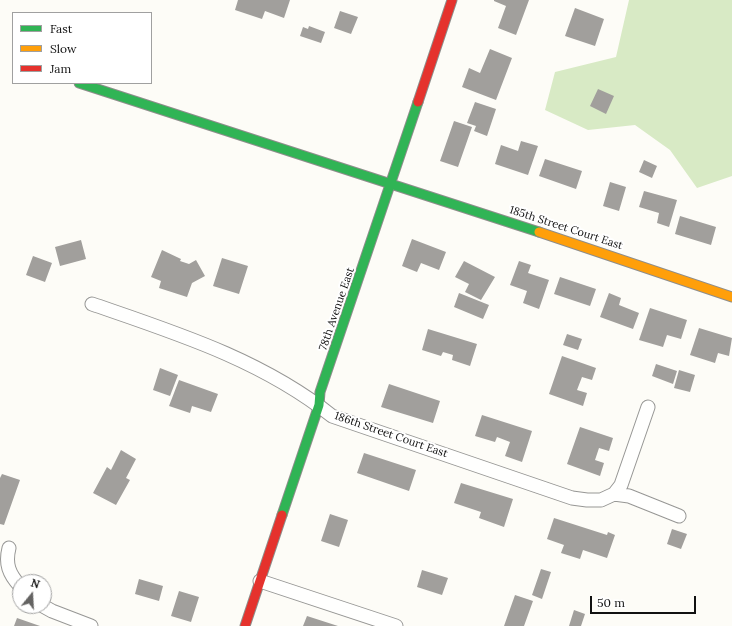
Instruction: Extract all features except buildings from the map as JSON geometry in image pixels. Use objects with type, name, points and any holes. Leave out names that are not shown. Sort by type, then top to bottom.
[{"type":"street","name":"78th Avenue East","points":[[245,626],[319,405],[320,392],[392,184],[452,0]]},
{"type":"street","name":"185th Street Court East","points":[[82,84],[577,244],[732,297]]},
{"type":"street","name":"186th Street Court East","points":[[92,304],[174,332],[243,360],[319,405],[332,416],[572,498],[602,500],[614,494],[629,496],[679,516]]},
{"type":"street","points":[[614,494],[621,485],[648,408]]},
{"type":"street","points":[[9,548],[7,556],[8,566],[12,576]]},
{"type":"street","points":[[260,581],[396,626]]},
{"type":"street","points":[[52,611],[91,626]]},
{"type":"green space","points":[[629,0],[732,0],[732,176],[697,188],[670,150],[635,125],[588,130],[545,110],[555,72],[616,57]]},
{"type":"traffic: fast","points":[[82,84],[539,232]]},
{"type":"traffic: fast","points":[[282,515],[319,405],[320,392],[418,102]]},
{"type":"traffic: slow","points":[[539,232],[732,297]]},
{"type":"traffic: jam","points":[[418,102],[452,0]]},
{"type":"traffic: jam","points":[[245,626],[282,515]]}]
